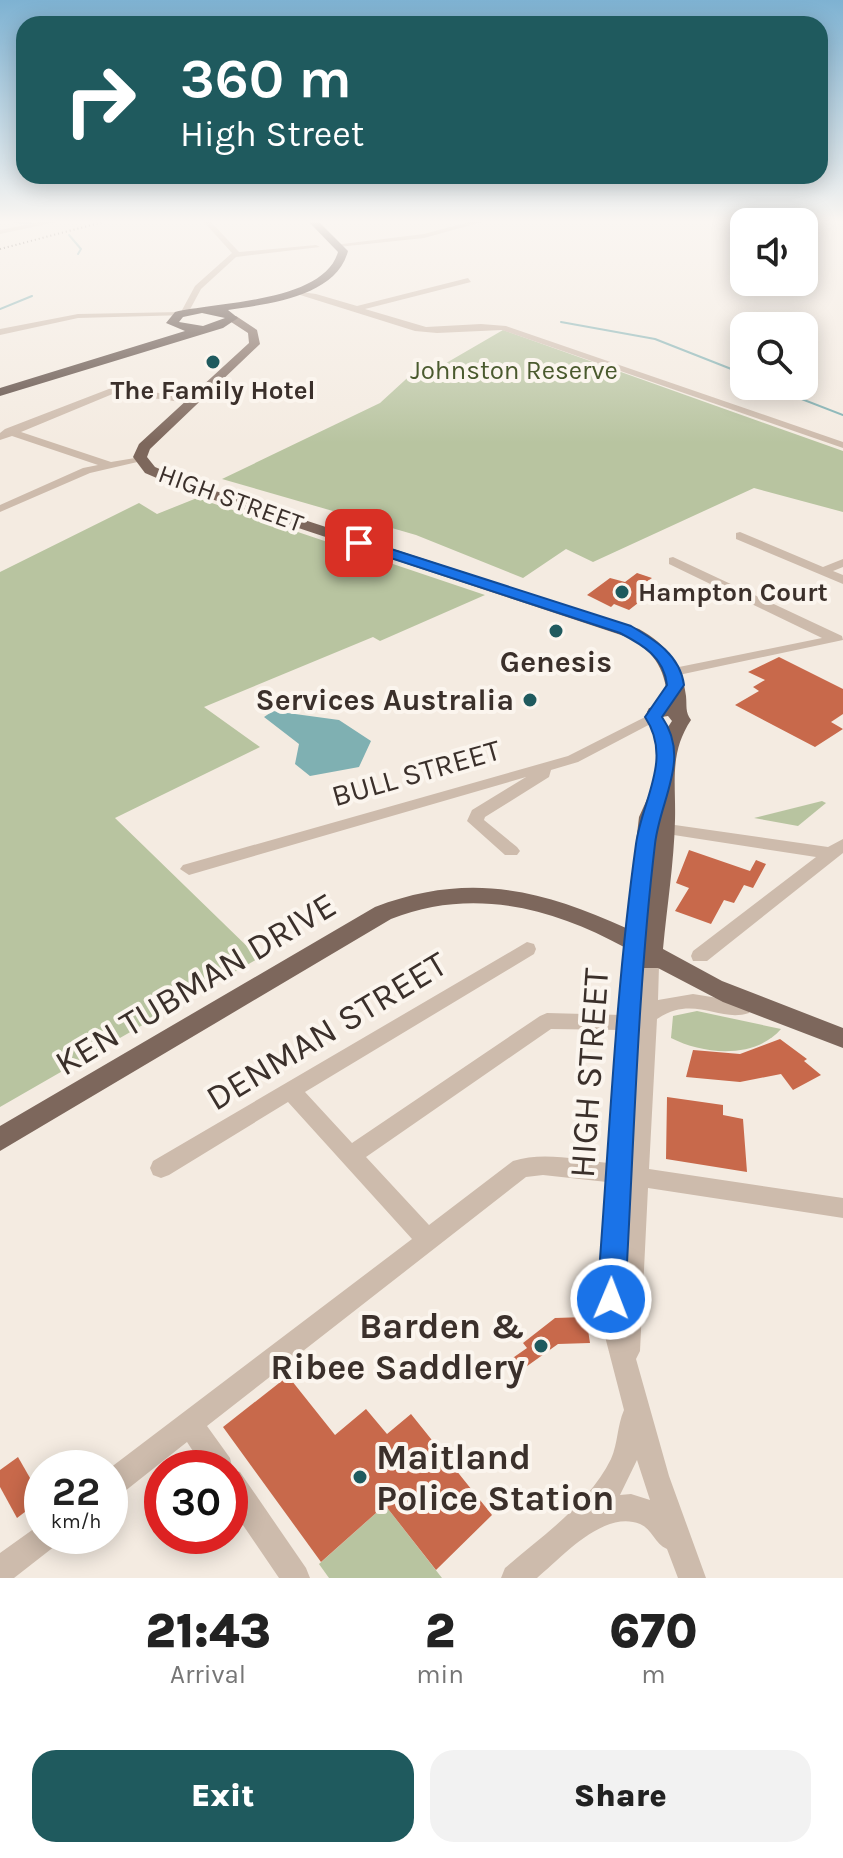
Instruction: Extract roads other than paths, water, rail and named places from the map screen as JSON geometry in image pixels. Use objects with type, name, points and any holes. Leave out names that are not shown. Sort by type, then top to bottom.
[{"type":"highway","points":[[0,390],[155,337],[176,316],[279,296]]},
{"type":"highway","points":[[0,390],[228,323],[294,296]]},
{"type":"highway","points":[[205,310],[234,319]]},
{"type":"highway","points":[[176,316],[206,329]]},
{"type":"main road","points":[[234,319],[256,336],[249,351]]},
{"type":"main road","points":[[206,329],[237,332],[245,339],[249,351]]},
{"type":"main road","name":"HIGH STREET","points":[[249,351],[144,447],[141,460],[161,476],[192,488],[633,633],[661,651],[675,678],[664,718],[667,749],[643,955]]},
{"type":"main road","name":"HIGH STREET","points":[[643,955],[640,888],[656,827]]},
{"type":"main road","points":[[514,897],[604,918],[630,912],[640,888]]},
{"type":"main road","name":"KEN TUBMAN DRIVE","points":[[0,1140],[383,913],[431,895],[465,892],[514,897],[569,913],[643,955]]},
{"type":"main road","name":"KEN TUBMAN DRIVE","points":[[431,895],[489,898],[529,908],[643,955]]},
{"type":"main road","points":[[643,955],[697,993],[815,1026]]},
{"type":"main road","points":[[643,955],[706,984],[843,1038]]},
{"type":"street","points":[[176,316],[192,296]]},
{"type":"street","points":[[316,296],[329,297],[416,329],[472,325],[503,328],[843,445]]},
{"type":"street","points":[[360,308],[408,296]]},
{"type":"street","points":[[112,314],[176,316]]},
{"type":"street","points":[[0,332],[78,316],[176,316]]},
{"type":"street","points":[[0,437],[6,430],[114,390],[196,401]]},
{"type":"street","points":[[6,430],[107,464]]},
{"type":"street","points":[[0,509],[107,464],[141,460]]},
{"type":"street","points":[[740,536],[843,580]]},
{"type":"street","points":[[673,561],[839,639]]},
{"type":"street","points":[[823,571],[843,563]]},
{"type":"street","points":[[675,678],[839,639]]},
{"type":"street","name":"BULL STREET","points":[[189,869],[573,759],[664,718]]},
{"type":"street","points":[[511,851],[475,821],[478,814],[543,774],[544,766]]},
{"type":"street","points":[[656,827],[836,849]]},
{"type":"street","points":[[700,956],[836,849]]},
{"type":"street","name":"DENMAN STREET","points":[[161,1168],[527,949]]},
{"type":"street","name":"HIGH STREET","points":[[643,955],[627,1176],[611,1299],[613,1321],[634,1406],[688,1569]]},
{"type":"street","points":[[350,1156],[547,1021],[639,1019],[662,1004],[682,1000],[742,1008]]},
{"type":"street","points":[[291,1091],[427,1239]]},
{"type":"street","points":[[128,1471],[521,1168],[543,1166],[627,1176],[843,1208]]},
{"type":"street","points":[[515,1578],[576,1524],[623,1468],[633,1439],[634,1406]]},
{"type":"street","points":[[189,1423],[208,1450]]},
{"type":"street","points":[[248,1508],[296,1578]]},
{"type":"street","points":[[576,1524],[617,1508],[640,1508],[661,1522],[688,1569]]},
{"type":"street","points":[[0,1571],[24,1552]]},
{"type":"water","points":[[273,711],[339,720],[371,741],[359,767],[310,776],[295,764],[299,744],[264,717]]},
{"type":"waterway","points":[[0,309],[32,296]]},
{"type":"waterway","points":[[561,322],[655,339],[730,368]]},
{"type":"waterway","points":[[804,400],[843,415]]},
{"type":"place","name":"The Family Hotel","points":[[213,362]]},
{"type":"place","name":"Hampton Court","points":[[622,592]]},
{"type":"place","name":"Genesis","points":[[556,631]]},
{"type":"place","name":"Services Australia","points":[[530,700]]},
{"type":"place","name":"Barden & Ribee Saddlery","points":[[541,1346]]},
{"type":"place","name":"Maitland Police Station","points":[[360,1477]]},
{"type":"park label","name":"Johnston Reserve","points":[[514,370]]}]
